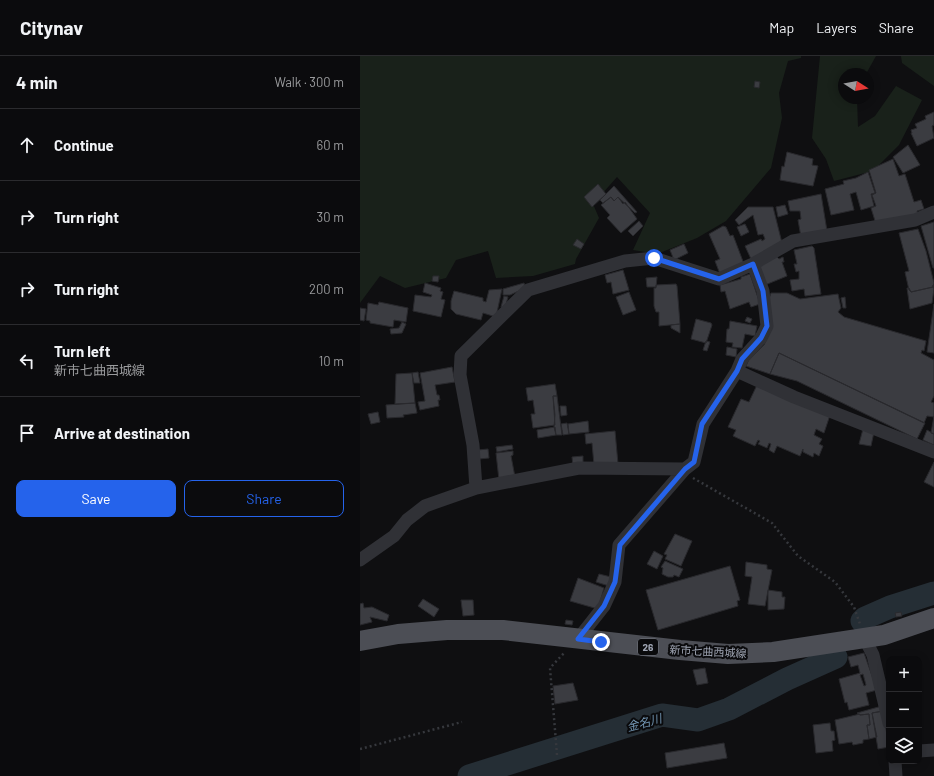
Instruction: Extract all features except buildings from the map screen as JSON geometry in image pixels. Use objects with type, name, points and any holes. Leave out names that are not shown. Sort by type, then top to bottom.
[{"type":"main road","name":"新市七曲西城線","points":[[360,641],[398,634],[447,630],[503,630],[728,654],[773,652],[865,639],[884,635],[934,618]]},
{"type":"street","points":[[476,488],[473,445],[460,375],[461,356],[528,290],[625,261],[654,258],[719,279],[753,264],[794,241],[915,220],[934,212]]},
{"type":"street","points":[[578,639],[604,606],[615,582],[620,545],[685,469],[694,462],[702,424],[737,371],[742,359],[761,338],[767,326],[763,291],[753,264]]},
{"type":"street","points":[[737,371],[794,397],[934,452]]},
{"type":"street","points":[[360,560],[394,536],[407,520],[425,506],[476,488],[579,468],[685,469]]},
{"type":"street","points":[[865,639],[873,656],[886,710]]},
{"type":"street","points":[[922,751],[934,750]]},
{"type":"path","points":[[685,469],[692,477],[772,523],[798,556],[835,582],[854,607],[865,639]]},
{"type":"path","points":[[557,755],[550,668],[578,639]]},
{"type":"path","points":[[360,749],[462,722]]},
{"type":"shaded area","points":[[360,56],[801,56],[801,58],[788,61],[779,93],[782,118],[771,168],[726,221],[697,238],[657,254],[633,250],[650,213],[617,177],[593,204],[599,218],[576,259],[575,264],[533,276],[496,278],[488,251],[456,260],[446,278],[405,288],[380,276],[360,303]]},
{"type":"shaded area","points":[[820,56],[876,56],[869,68],[838,68],[838,104],[857,104],[858,127],[875,116],[896,86],[922,100],[899,145],[873,171],[834,181],[826,159],[812,138]]},
{"type":"shaded area","points":[[901,56],[934,56],[934,86],[902,63]]},
{"type":"waterway","name":"金名川","points":[[862,621],[865,618],[890,607],[934,593]]},
{"type":"waterway","name":"金名川","points":[[469,776],[662,715],[698,720],[729,709],[787,679],[836,657]]},
{"type":"route","points":[[601,642],[578,639],[604,606],[615,582],[620,545],[685,469],[694,462],[702,424],[737,371],[742,359],[761,338],[767,326],[763,291],[753,264],[719,279],[654,258]]}]
